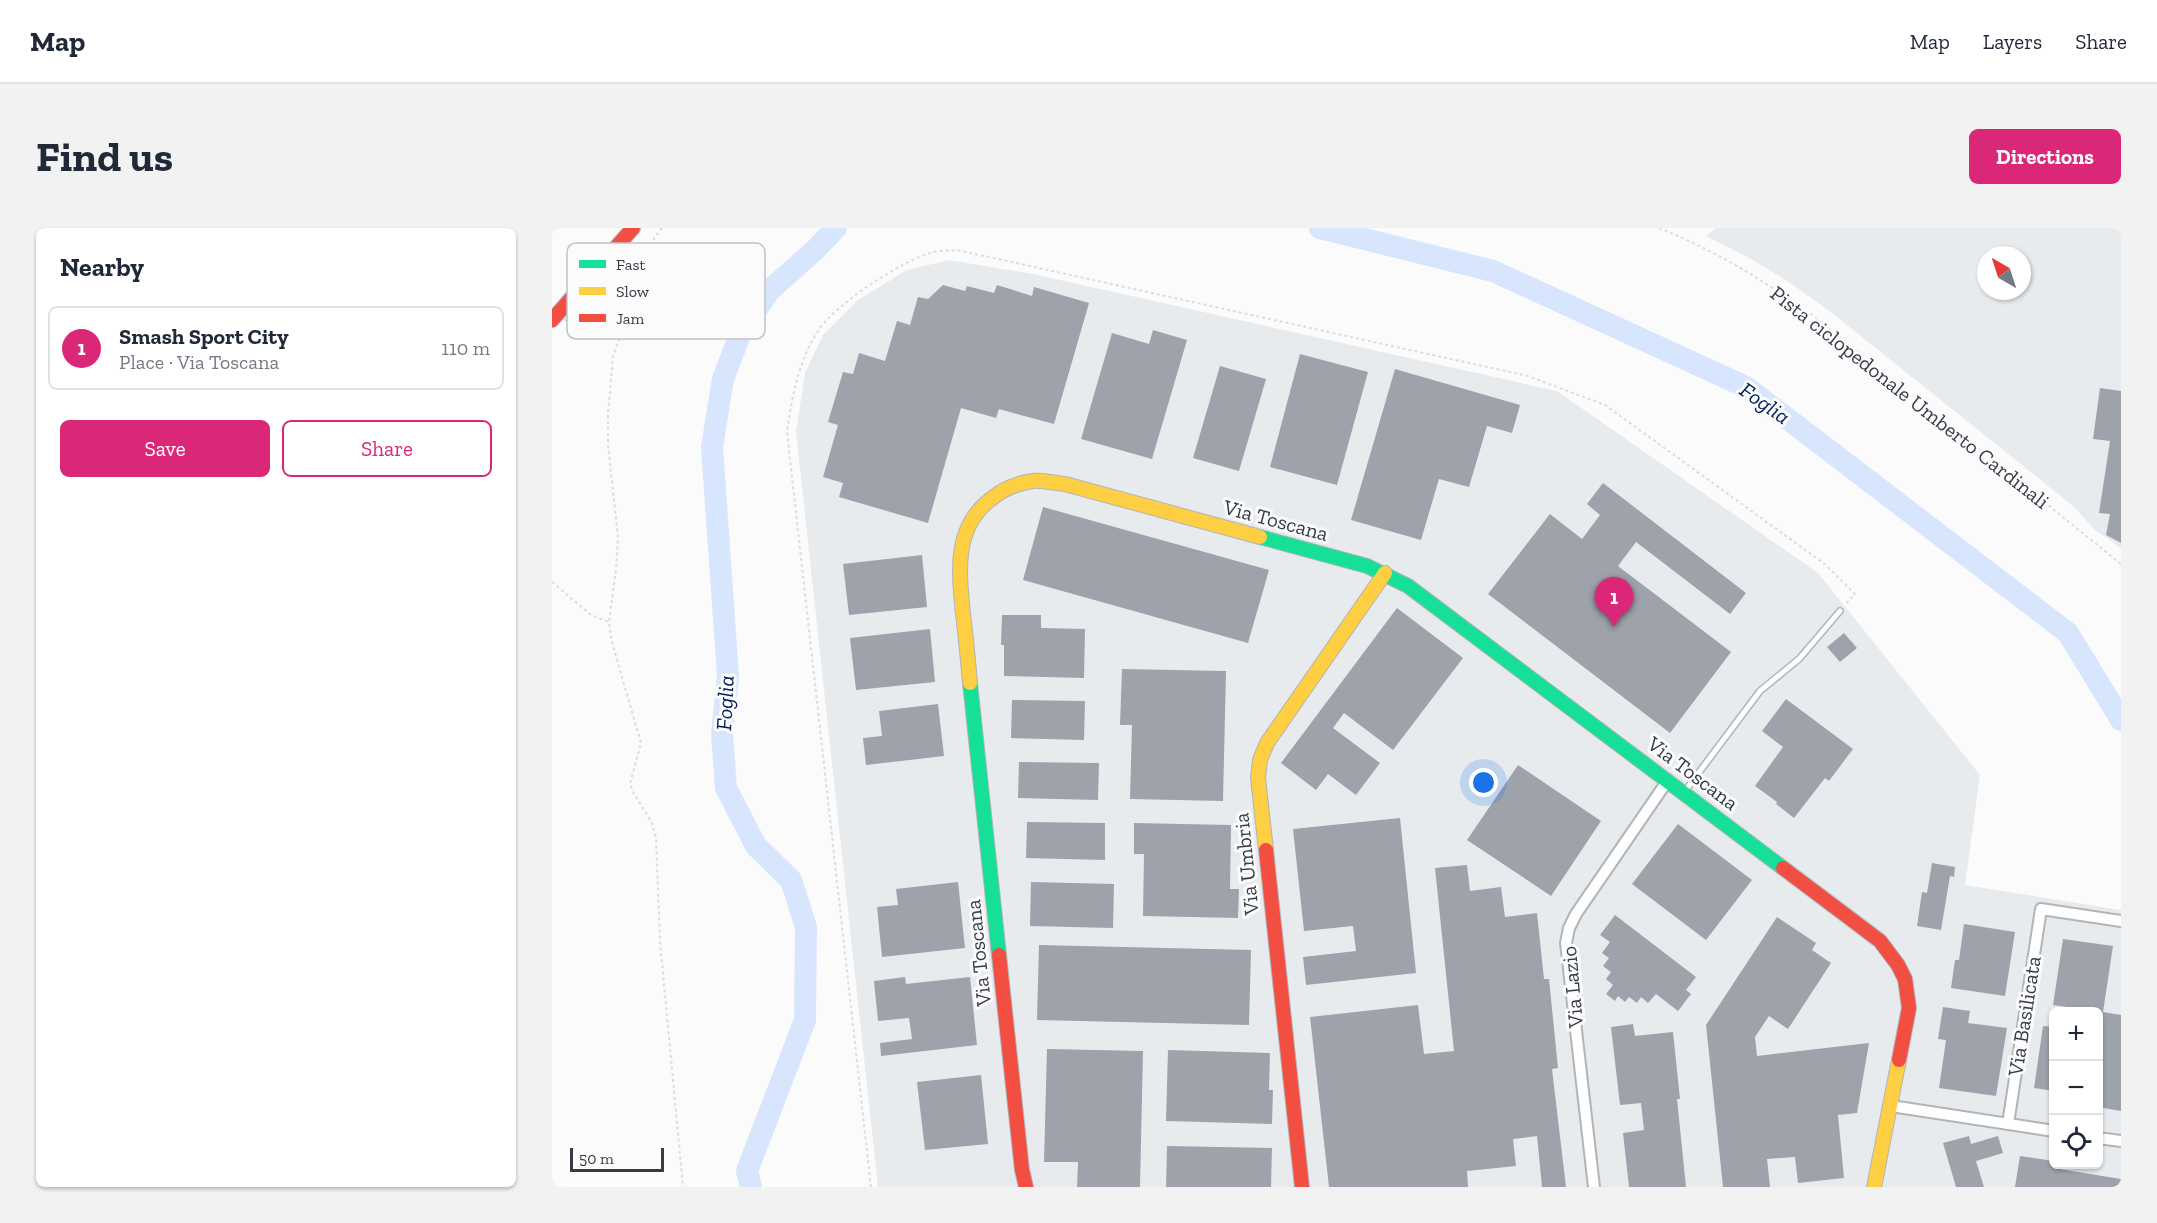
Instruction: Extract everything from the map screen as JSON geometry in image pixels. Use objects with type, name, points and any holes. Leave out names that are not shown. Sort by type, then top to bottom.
[{"type":"street","points":[[620,243],[633,228]]},
{"type":"street","points":[[552,320],[567,303]]},
{"type":"street","name":"Via Toscana","points":[[1026,1187],[1022,1170],[959,575],[961,545],[971,520],[989,499],[1010,487],[1033,481],[1065,484],[1367,566],[1385,573],[1408,586],[1880,941],[1898,962],[1907,983],[1909,1008],[1874,1187]]},
{"type":"street","name":"Via Umbria","points":[[1302,1187],[1258,778],[1260,760],[1267,743],[1385,573]]},
{"type":"street","name":"Via Lazio","points":[[1594,1187],[1566,943],[1576,914],[1668,780]]},
{"type":"street","name":"Via Basilicata","points":[[2008,1124],[2041,909],[2121,921]]},
{"type":"street","points":[[1891,1106],[2049,1130]]},
{"type":"street","points":[[2103,1139],[2121,1141]]},
{"type":"lane","points":[[1684,792],[1760,692],[1798,659],[1840,611]]},
{"type":"path","points":[[650,243],[662,228]]},
{"type":"path","name":"Pista ciclopedonale Umberto Cardinali","points":[[1659,228],[1743,268],[1782,292],[2121,564]]},
{"type":"path","points":[[871,1187],[787,432],[795,380],[818,330],[853,296],[905,264],[931,252],[957,250],[1528,376],[1572,392],[1605,405],[1826,565],[1856,594],[1840,611]]},
{"type":"path","points":[[619,339],[613,356],[608,415],[608,446],[618,537],[609,622],[611,639],[641,742],[630,784],[652,823],[656,838],[660,941],[683,1187]]},
{"type":"path","points":[[552,582],[591,615],[609,622]]},
{"type":"shaded area","points":[[1716,228],[2121,228],[2121,548],[2095,530],[2073,506],[1828,310],[1789,282],[1706,236]]},
{"type":"shaded area","points":[[949,260],[1033,274],[1557,391],[1818,573],[1980,775],[1965,885],[2121,910],[2121,1187],[878,1187],[796,432],[805,373],[823,335],[858,300],[907,270]]},
{"type":"building","points":[[943,285],[965,291],[967,286],[994,293],[997,285],[1032,296],[1034,287],[1089,303],[1054,424],[999,409],[996,418],[961,408],[928,523],[839,497],[843,483],[823,477],[838,425],[828,422],[843,372],[853,374],[859,353],[885,361],[897,321],[910,325],[918,297],[928,299]]},
{"type":"building","points":[[1153,330],[1187,340],[1152,459],[1081,439],[1112,333],[1149,344]]},
{"type":"building","points":[[1300,354],[1368,372],[1337,485],[1270,467]]},
{"type":"building","points":[[1220,366],[1266,379],[1239,471],[1193,458]]},
{"type":"building","points":[[1395,369],[1520,405],[1512,433],[1487,426],[1469,487],[1439,479],[1421,540],[1351,520]]},
{"type":"building","points":[[2100,388],[2121,391],[2121,543],[2106,535],[2110,514],[2099,513],[2110,441],[2093,439]]},
{"type":"building","points":[[1603,483],[1746,593],[1730,614],[1636,542],[1618,566],[1731,652],[1670,733],[1488,594],[1550,514],[1582,539],[1600,515],[1587,504]]},
{"type":"building","points":[[1043,507],[1269,570],[1248,643],[1023,580]]},
{"type":"building","points":[[922,555],[927,607],[849,615],[843,564]]},
{"type":"building","points":[[1397,608],[1463,658],[1393,750],[1344,713],[1333,728],[1380,763],[1356,795],[1328,774],[1316,790],[1281,763]]},
{"type":"building","points":[[1002,615],[1041,615],[1041,628],[1085,629],[1084,678],[1004,676],[1004,645],[1001,645]]},
{"type":"building","points":[[930,629],[935,682],[856,690],[850,638]]},
{"type":"building","points":[[1844,633],[1857,648],[1840,662],[1827,647]]},
{"type":"building","points":[[1122,669],[1226,671],[1223,801],[1130,799],[1132,725],[1120,725]]},
{"type":"building","points":[[1786,699],[1853,749],[1829,781],[1825,778],[1794,818],[1755,786],[1783,747],[1762,731]]},
{"type":"building","points":[[1012,700],[1085,701],[1084,740],[1011,738]]},
{"type":"building","points":[[938,704],[944,756],[866,765],[863,738],[882,736],[879,711]]},
{"type":"building","points":[[1019,762],[1099,763],[1098,800],[1018,798]]},
{"type":"building","points":[[1518,765],[1601,821],[1551,896],[1467,840]]},
{"type":"building","points":[[1400,818],[1416,973],[1306,985],[1303,957],[1356,951],[1353,926],[1304,931],[1293,829]]},
{"type":"building","points":[[1027,822],[1105,823],[1105,860],[1026,858]]},
{"type":"building","points":[[1134,823],[1231,825],[1230,889],[1239,889],[1238,918],[1143,916],[1144,854],[1134,854]]},
{"type":"building","points":[[1678,824],[1752,880],[1706,940],[1632,884]]},
{"type":"building","points":[[1932,863],[1955,867],[1954,877],[1950,876],[1941,930],[1917,926],[1922,892],[1927,893]]},
{"type":"building","points":[[1467,865],[1470,891],[1501,887],[1505,917],[1537,913],[1544,979],[1549,979],[1558,1068],[1552,1069],[1566,1187],[1542,1187],[1537,1136],[1513,1139],[1516,1166],[1467,1171],[1468,1187],[1329,1187],[1310,1017],[1418,1005],[1424,1054],[1454,1051],[1435,868]]},
{"type":"building","points":[[958,882],[965,948],[882,957],[877,907],[898,905],[896,889]]},
{"type":"building","points":[[1031,882],[1114,884],[1113,928],[1030,926]]},
{"type":"building","points":[[1615,915],[1696,977],[1686,990],[1691,994],[1678,1011],[1656,994],[1648,1003],[1641,997],[1637,1003],[1629,997],[1625,1002],[1618,996],[1615,1001],[1606,994],[1613,985],[1606,979],[1611,972],[1603,966],[1609,958],[1602,953],[1610,942],[1600,935]]},
{"type":"building","points":[[1777,917],[1816,943],[1812,950],[1831,963],[1788,1029],[1769,1016],[1755,1037],[1757,1056],[1869,1043],[1857,1113],[1838,1115],[1844,1178],[1798,1183],[1795,1157],[1767,1159],[1770,1187],[1723,1187],[1706,1025]]},
{"type":"building","points":[[1964,924],[2015,932],[2005,996],[1951,988],[1955,960],[1959,960]]},
{"type":"building","points":[[2063,939],[2113,946],[2103,1012],[2103,1007],[2053,1005]]},
{"type":"building","points":[[1039,945],[1251,950],[1249,1025],[1037,1020]]},
{"type":"building","points":[[905,977],[906,984],[970,977],[977,1045],[881,1056],[880,1043],[912,1039],[909,1018],[878,1021],[874,981]]},
{"type":"building","points":[[1943,1007],[1970,1011],[1968,1023],[2007,1028],[1996,1096],[1939,1088],[1946,1040],[1938,1039]]},
{"type":"building","points":[[2103,1012],[2121,1015],[2121,1111],[2103,1108]]},
{"type":"building","points":[[1633,1024],[1635,1036],[1673,1032],[1686,1187],[1629,1187],[1623,1133],[1644,1130],[1641,1103],[1620,1105],[1611,1027]]},
{"type":"building","points":[[2043,1026],[2049,1027],[2049,1090],[2034,1088]]},
{"type":"building","points":[[1047,1049],[1143,1051],[1140,1187],[1077,1187],[1078,1162],[1044,1162]]},
{"type":"building","points":[[1168,1050],[1270,1053],[1269,1090],[1273,1090],[1272,1124],[1166,1121]]},
{"type":"building","points":[[981,1075],[988,1144],[925,1150],[917,1082]]},
{"type":"building","points":[[1969,1136],[1971,1144],[1998,1136],[2003,1153],[1976,1161],[1984,1187],[1956,1187],[1943,1143]]},
{"type":"building","points":[[1167,1146],[1272,1148],[1271,1187],[1166,1187]]},
{"type":"building","points":[[2020,1156],[2049,1160],[2049,1169],[2121,1179],[2121,1187],[2015,1187]]},
{"type":"waterway","name":"Foglia","points":[[765,297],[836,228]]},
{"type":"waterway","name":"Foglia","points":[[1320,228],[1493,271],[1746,387],[2068,633],[2121,720]]},
{"type":"waterway","name":"Foglia","points":[[738,339],[723,379],[712,447],[728,676],[722,734],[726,788],[756,846],[791,880],[806,927],[805,1020],[747,1171],[751,1187]]},
{"type":"traffic: fast","points":[[1260,537],[1367,566],[1408,586],[1783,868]]},
{"type":"traffic: fast","points":[[970,683],[999,955]]},
{"type":"traffic: slow","points":[[970,683],[960,582],[961,552],[970,523],[991,499],[1005,489],[1033,481],[1065,484],[1260,537]]},
{"type":"traffic: slow","points":[[1266,850],[1258,778],[1260,760],[1267,743],[1385,573]]},
{"type":"traffic: slow","points":[[1874,1187],[1899,1060]]},
{"type":"traffic: jam","points":[[620,243],[633,228]]},
{"type":"traffic: jam","points":[[552,320],[567,303]]},
{"type":"traffic: jam","points":[[1266,850],[1302,1187]]},
{"type":"traffic: jam","points":[[1783,868],[1880,941],[1898,965],[1905,979],[1909,1008],[1899,1060]]},
{"type":"traffic: jam","points":[[999,955],[1022,1170],[1026,1187]]},
{"type":"place","name":"Smash Sport City","points":[[1614,627]]}]
